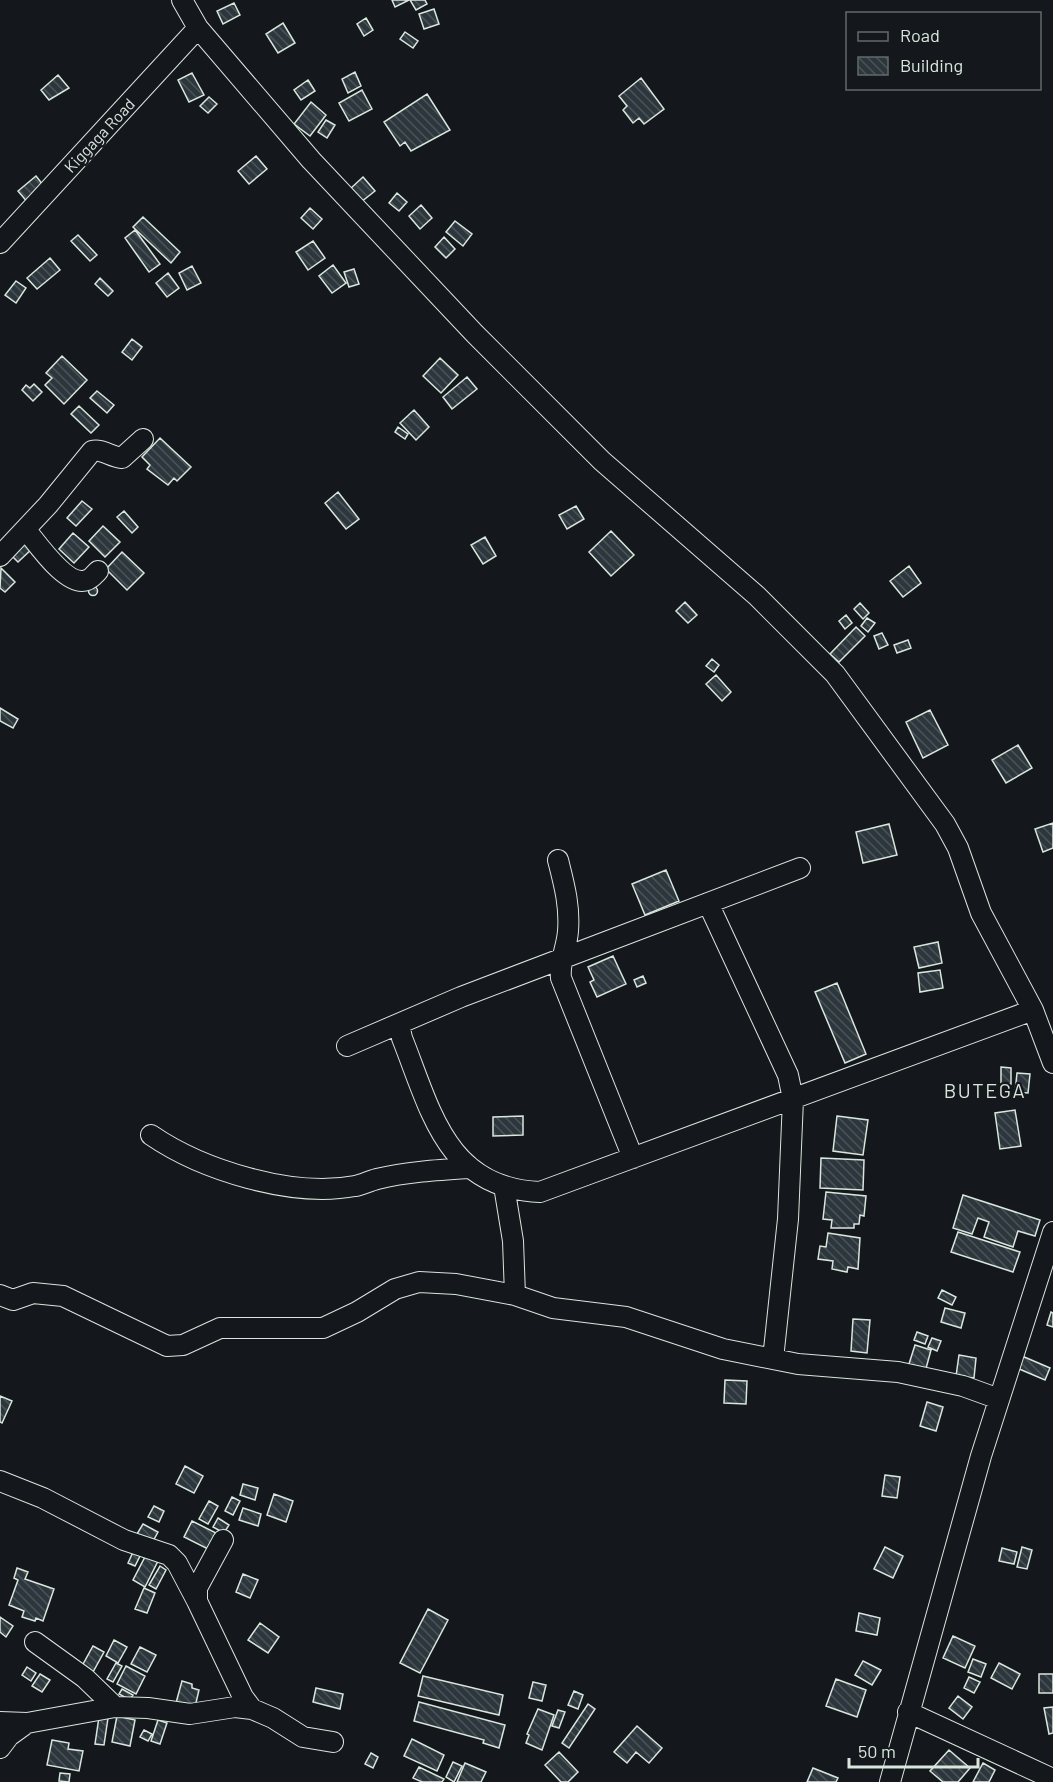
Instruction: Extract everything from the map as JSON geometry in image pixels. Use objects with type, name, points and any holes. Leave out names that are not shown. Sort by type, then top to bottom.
[{"type":"street","points":[[182,0],[198,28],[311,160],[550,411],[602,461],[757,596],[835,674],[945,825],[958,848],[981,913],[1033,1010],[1053,1063]]},
{"type":"street","name":"Kiggaga Road","points":[[0,243],[198,28]]},
{"type":"street","points":[[0,556],[26,530],[92,451],[100,450],[110,457],[122,458],[143,439]]},
{"type":"street","points":[[26,530],[60,570],[76,581],[87,580],[98,571]]},
{"type":"street","points":[[558,860],[569,902],[568,933],[560,968],[561,978],[633,1158]]},
{"type":"street","points":[[347,1046],[461,997],[800,868]]},
{"type":"street","points":[[708,903],[788,1075],[794,1099],[788,1219],[773,1359]]},
{"type":"street","points":[[399,1024],[402,1038],[442,1138],[468,1167],[513,1191],[540,1192],[1033,1010]]},
{"type":"street","points":[[151,1135],[173,1150],[221,1169],[272,1184],[355,1186],[406,1174],[468,1167]]},
{"type":"street","points":[[504,1186],[513,1241],[515,1295]]},
{"type":"street","points":[[890,1782],[908,1712],[999,1400],[1053,1232]]},
{"type":"street","points":[[0,1295],[13,1300],[33,1293],[63,1296],[167,1347],[183,1345],[220,1328],[323,1328],[357,1312],[395,1288],[419,1282],[456,1284],[515,1295],[553,1308],[626,1317],[723,1349],[798,1364],[898,1372],[963,1386],[999,1400]]},
{"type":"street","points":[[0,1481],[43,1498],[124,1540],[169,1555],[177,1563],[243,1697],[252,1709]]},
{"type":"street","points":[[197,1601],[197,1588],[223,1540]]},
{"type":"street","points":[[35,1642],[86,1678],[115,1707]]},
{"type":"street","points":[[0,1722],[27,1723],[115,1707],[148,1708],[190,1714],[235,1707],[252,1709],[273,1718],[303,1737],[333,1742]]},
{"type":"street","points":[[908,1712],[1053,1779]]},
{"type":"street","points":[[0,1748],[9,1736],[27,1723]]},
{"type":"building","points":[[392,0],[409,0],[395,7]]},
{"type":"building","points":[[410,0],[425,0],[427,4],[416,10]]},
{"type":"building","points":[[234,3],[240,15],[223,24],[217,11]]},
{"type":"building","points":[[434,9],[439,24],[424,29],[419,14]]},
{"type":"building","points":[[366,18],[373,30],[364,36],[357,24]]},
{"type":"building","points":[[283,23],[295,43],[278,53],[266,34]]},
{"type":"building","points":[[405,32],[418,41],[413,48],[400,39]]},
{"type":"building","points":[[355,72],[361,86],[348,93],[342,79]]},
{"type":"building","points":[[192,73],[204,95],[189,102],[178,80]]},
{"type":"building","points":[[58,75],[69,88],[49,100],[41,90]]},
{"type":"building","points":[[641,78],[664,109],[644,124],[639,118],[633,123],[623,110],[627,106],[619,96]]},
{"type":"building","points":[[308,80],[315,91],[301,100],[294,90]]},
{"type":"building","points":[[362,90],[372,109],[349,121],[339,103]]},
{"type":"building","points":[[427,94],[450,130],[411,151],[405,142],[400,146],[384,122]]},
{"type":"building","points":[[209,97],[217,104],[208,113],[200,106]]},
{"type":"building","points":[[311,102],[326,115],[310,136],[294,124]]},
{"type":"building","points":[[326,120],[335,125],[327,138],[318,132]]},
{"type":"building","points":[[256,156],[267,169],[249,184],[238,171]]},
{"type":"building","points":[[36,176],[47,190],[29,204],[18,191]]},
{"type":"building","points":[[363,177],[375,191],[361,202],[350,189]]},
{"type":"building","points":[[397,193],[407,202],[399,211],[389,203]]},
{"type":"building","points":[[421,205],[432,218],[420,229],[409,216]]},
{"type":"building","points":[[310,208],[322,219],[313,229],[301,218]]},
{"type":"building","points":[[143,217],[180,252],[171,263],[133,227]]},
{"type":"building","points":[[455,221],[472,234],[463,246],[446,232]]},
{"type":"building","points":[[135,230],[160,264],[149,272],[125,238]]},
{"type":"building","points":[[78,235],[97,255],[90,261],[71,241]]},
{"type":"building","points":[[444,237],[455,249],[446,258],[435,247]]},
{"type":"building","points":[[313,241],[325,258],[308,270],[296,252]]},
{"type":"building","points":[[50,258],[60,270],[37,289],[27,278]]},
{"type":"building","points":[[333,265],[346,283],[332,293],[319,276]]},
{"type":"building","points":[[192,266],[201,283],[187,290],[179,273]]},
{"type":"building","points":[[354,269],[359,284],[349,287],[344,272]]},
{"type":"building","points":[[168,273],[179,288],[167,297],[156,283]]},
{"type":"building","points":[[100,278],[113,291],[108,296],[95,284]]},
{"type":"building","points":[[16,281],[26,288],[16,303],[5,295]]},
{"type":"building","points":[[132,339],[142,347],[132,360],[122,352]]},
{"type":"building","points":[[62,356],[87,380],[64,404],[45,385],[52,378],[46,373]]},
{"type":"building","points":[[440,358],[458,375],[441,393],[423,376]]},
{"type":"building","points":[[467,377],[477,389],[452,409],[443,397]]},
{"type":"building","points":[[34,384],[42,392],[33,401],[22,390],[26,385],[30,388]]},
{"type":"building","points":[[97,391],[114,405],[107,413],[90,398]]},
{"type":"building","points":[[79,406],[99,425],[91,433],[71,414]]},
{"type":"building","points":[[414,410],[429,427],[416,440],[400,423]]},
{"type":"building","points":[[398,427],[408,434],[405,439],[395,432]]},
{"type":"building","points":[[160,438],[191,467],[177,481],[174,478],[168,485],[147,469],[150,465],[142,457]]},
{"type":"building","points":[[338,492],[359,519],[346,529],[325,503]]},
{"type":"building","points":[[82,501],[92,509],[76,526],[67,518]]},
{"type":"building","points":[[576,506],[584,519],[567,529],[559,515]]},
{"type":"building","points":[[124,511],[138,527],[132,533],[117,517]]},
{"type":"building","points":[[103,526],[120,542],[105,557],[89,541]]},
{"type":"building","points":[[611,531],[634,555],[611,576],[589,552]]},
{"type":"building","points":[[73,533],[89,547],[74,563],[59,549]]},
{"type":"building","points":[[485,537],[496,556],[483,564],[471,545]]},
{"type":"building","points":[[25,538],[34,547],[18,562],[9,553]]},
{"type":"building","points":[[122,552],[144,573],[127,590],[106,569]]},
{"type":"building","points":[[909,566],[921,583],[903,597],[890,581]]},
{"type":"building","points":[[1,568],[15,582],[5,592],[0,588]]},
{"type":"building","points":[[93,586],[98,591],[93,596],[88,591]]},
{"type":"building","points":[[685,602],[697,615],[688,623],[676,611]]},
{"type":"building","points":[[860,603],[869,613],[863,619],[854,609]]},
{"type":"building","points":[[846,615],[852,623],[845,629],[839,621]]},
{"type":"building","points":[[867,618],[875,623],[868,632],[861,626]]},
{"type":"building","points":[[856,627],[865,636],[839,662],[830,654]]},
{"type":"building","points":[[882,633],[888,645],[879,649],[874,636]]},
{"type":"building","points":[[908,640],[911,648],[897,653],[894,645]]},
{"type":"building","points":[[712,659],[719,665],[714,672],[706,666]]},
{"type":"building","points":[[716,675],[731,692],[722,701],[706,684]]},
{"type":"building","points":[[0,708],[18,719],[13,728],[0,721]]},
{"type":"building","points":[[930,710],[948,745],[923,758],[906,722]]},
{"type":"building","points":[[1018,745],[1032,768],[1006,783],[992,760]]},
{"type":"building","points":[[1053,823],[1053,848],[1043,852],[1035,829]]},
{"type":"building","points":[[889,824],[897,855],[863,863],[856,832]]},
{"type":"building","points":[[666,870],[679,901],[645,915],[632,884]]},
{"type":"building","points":[[938,942],[942,963],[919,968],[914,947]]},
{"type":"building","points":[[613,956],[626,984],[597,997],[590,982],[594,980],[588,967]]},
{"type":"building","points":[[940,970],[943,988],[920,992],[918,973]]},
{"type":"building","points":[[643,976],[646,983],[637,987],[634,980]]},
{"type":"building","points":[[837,983],[866,1054],[845,1063],[815,992]]},
{"type":"building","points":[[1001,1067],[1011,1068],[1011,1084],[1001,1084]]},
{"type":"building","points":[[1017,1073],[1030,1074],[1028,1093],[1015,1092]]},
{"type":"building","points":[[1015,1110],[1021,1146],[1000,1149],[995,1113]]},
{"type":"building","points":[[523,1116],[523,1135],[493,1136],[493,1117]]},
{"type":"building","points":[[837,1116],[868,1120],[863,1155],[833,1151]]},
{"type":"building","points":[[821,1158],[864,1160],[863,1190],[820,1188]]},
{"type":"building","points":[[826,1192],[866,1196],[864,1216],[860,1215],[859,1224],[854,1224],[854,1228],[831,1228],[832,1220],[823,1219]]},
{"type":"building","points":[[963,1195],[1040,1220],[1035,1236],[1018,1231],[1013,1247],[984,1237],[989,1222],[978,1218],[972,1234],[953,1228]]},
{"type":"building","points":[[958,1232],[1020,1252],[1013,1272],[951,1252]]},
{"type":"building","points":[[828,1233],[860,1238],[858,1269],[848,1267],[847,1272],[832,1269],[833,1261],[818,1259],[820,1246],[826,1247]]},
{"type":"building","points":[[942,1290],[956,1297],[952,1305],[938,1298]]},
{"type":"building","points":[[945,1308],[965,1313],[961,1328],[941,1322]]},
{"type":"building","points":[[1051,1312],[1053,1313],[1053,1327],[1047,1325]]},
{"type":"building","points":[[853,1319],[870,1320],[867,1353],[851,1351]]},
{"type":"building","points":[[917,1332],[928,1336],[925,1344],[914,1340]]},
{"type":"building","points":[[932,1338],[941,1341],[937,1351],[928,1347]]},
{"type":"building","points":[[915,1345],[931,1350],[925,1372],[908,1367]]},
{"type":"building","points":[[959,1355],[976,1358],[974,1378],[956,1376]]},
{"type":"building","points":[[1022,1356],[1050,1368],[1045,1380],[1017,1368]]},
{"type":"building","points":[[725,1380],[747,1381],[746,1404],[724,1403]]},
{"type":"building","points":[[0,1396],[12,1401],[2,1423],[0,1422]]},
{"type":"building","points":[[927,1402],[943,1407],[936,1431],[920,1426]]},
{"type":"building","points":[[185,1466],[203,1476],[194,1493],[176,1484]]},
{"type":"building","points":[[885,1475],[900,1477],[897,1498],[882,1496]]},
{"type":"building","points":[[243,1484],[258,1488],[255,1500],[240,1495]]},
{"type":"building","points":[[274,1494],[293,1501],[286,1522],[267,1515]]},
{"type":"building","points":[[232,1497],[240,1501],[233,1515],[225,1511]]},
{"type":"building","points":[[209,1501],[218,1506],[208,1524],[199,1519]]},
{"type":"building","points":[[154,1506],[164,1511],[159,1522],[148,1517]]},
{"type":"building","points":[[243,1508],[261,1514],[258,1526],[239,1520]]},
{"type":"building","points":[[218,1518],[229,1525],[224,1533],[213,1527]]},
{"type":"building","points":[[192,1521],[220,1535],[212,1551],[184,1537]]},
{"type":"building","points":[[143,1524],[158,1532],[152,1543],[137,1534]]},
{"type":"building","points":[[885,1547],[903,1556],[893,1578],[874,1569]]},
{"type":"building","points":[[1022,1547],[1032,1550],[1027,1569],[1017,1567]]},
{"type":"building","points":[[1002,1548],[1017,1552],[1014,1564],[999,1561]]},
{"type":"building","points":[[133,1552],[140,1556],[135,1566],[128,1563]]},
{"type":"building","points":[[146,1555],[158,1561],[145,1587],[133,1580]]},
{"type":"building","points":[[160,1566],[166,1570],[156,1589],[149,1585]]},
{"type":"building","points":[[17,1568],[28,1572],[25,1579],[54,1589],[43,1621],[22,1617],[24,1611],[9,1605],[18,1580],[14,1578]]},
{"type":"building","points":[[243,1574],[258,1580],[250,1598],[236,1592]]},
{"type":"building","points":[[144,1588],[155,1593],[147,1613],[135,1609]]},
{"type":"building","points":[[428,1609],[448,1620],[420,1673],[400,1663]]},
{"type":"building","points":[[859,1613],[880,1618],[877,1635],[856,1631]]},
{"type":"building","points":[[0,1617],[13,1626],[6,1637],[0,1632]]},
{"type":"building","points":[[260,1623],[279,1637],[268,1653],[248,1640]]},
{"type":"building","points":[[953,1636],[975,1646],[965,1668],[943,1658]]},
{"type":"building","points":[[114,1640],[127,1647],[118,1663],[106,1656]]},
{"type":"building","points":[[93,1646],[104,1652],[93,1672],[82,1666]]},
{"type":"building","points":[[140,1647],[156,1655],[147,1672],[131,1664]]},
{"type":"building","points":[[973,1659],[986,1664],[981,1677],[968,1672]]},
{"type":"building","points":[[863,1661],[881,1670],[872,1685],[855,1675]]},
{"type":"building","points":[[116,1663],[122,1666],[113,1682],[107,1679]]},
{"type":"building","points":[[999,1663],[1020,1674],[1012,1689],[991,1678]]},
{"type":"building","points":[[126,1666],[145,1676],[136,1694],[117,1684]]},
{"type":"building","points":[[27,1667],[36,1673],[31,1681],[22,1675]]},
{"type":"building","points":[[40,1674],[50,1680],[42,1692],[32,1686]]},
{"type":"building","points":[[1039,1674],[1053,1674],[1053,1693],[1039,1693]]},
{"type":"building","points":[[423,1676],[503,1695],[499,1715],[418,1696]]},
{"type":"building","points":[[969,1677],[980,1682],[974,1693],[964,1688]]},
{"type":"building","points":[[836,1679],[866,1690],[857,1717],[826,1706]]},
{"type":"building","points":[[182,1681],[192,1684],[192,1688],[199,1690],[195,1707],[176,1703]]},
{"type":"building","points":[[533,1682],[546,1685],[542,1701],[529,1698]]},
{"type":"building","points":[[316,1688],[343,1694],[340,1709],[313,1702]]},
{"type":"building","points":[[122,1689],[133,1695],[130,1700],[119,1694]]},
{"type":"building","points":[[574,1691],[583,1695],[578,1709],[568,1705]]},
{"type":"building","points":[[958,1696],[972,1707],[963,1719],[949,1708]]},
{"type":"building","points":[[419,1702],[505,1725],[499,1748],[483,1743],[484,1740],[414,1721]]},
{"type":"building","points":[[588,1704],[595,1709],[569,1748],[562,1743]]},
{"type":"building","points":[[1053,1707],[1053,1733],[1049,1734],[1044,1708]]},
{"type":"building","points":[[538,1709],[554,1715],[542,1750],[526,1743],[529,1735],[527,1734]]},
{"type":"building","points":[[558,1710],[565,1712],[559,1728],[552,1726]]},
{"type":"building","points":[[117,1716],[135,1720],[130,1746],[112,1742]]},
{"type":"building","points":[[99,1717],[108,1718],[104,1745],[95,1744]]},
{"type":"building","points":[[158,1720],[167,1723],[160,1744],[151,1741]]},
{"type":"building","points":[[637,1726],[662,1748],[649,1763],[636,1752],[627,1763],[614,1752]]},
{"type":"building","points":[[144,1730],[152,1734],[148,1741],[140,1737]]},
{"type":"building","points":[[412,1739],[444,1755],[437,1771],[404,1756]]},
{"type":"building","points":[[52,1740],[69,1743],[68,1749],[83,1751],[79,1771],[47,1765]]},
{"type":"building","points":[[949,1750],[970,1768],[958,1782],[943,1782],[930,1771]]},
{"type":"building","points":[[559,1752],[578,1772],[568,1782],[561,1782],[545,1765]]},
{"type":"building","points":[[371,1753],[378,1757],[373,1768],[365,1764]]},
{"type":"building","points":[[453,1762],[462,1766],[454,1782],[446,1777]]},
{"type":"building","points":[[465,1763],[486,1772],[481,1782],[457,1782]]},
{"type":"building","points":[[983,1763],[995,1770],[989,1782],[973,1782]]},
{"type":"building","points":[[419,1767],[444,1779],[442,1782],[422,1782],[413,1778]]},
{"type":"building","points":[[813,1768],[838,1778],[836,1782],[807,1782]]},
{"type":"building","points":[[60,1773],[70,1774],[69,1782],[59,1781]]},
{"type":"district","name":"BUTEGA","points":[[985,1090]]}]
